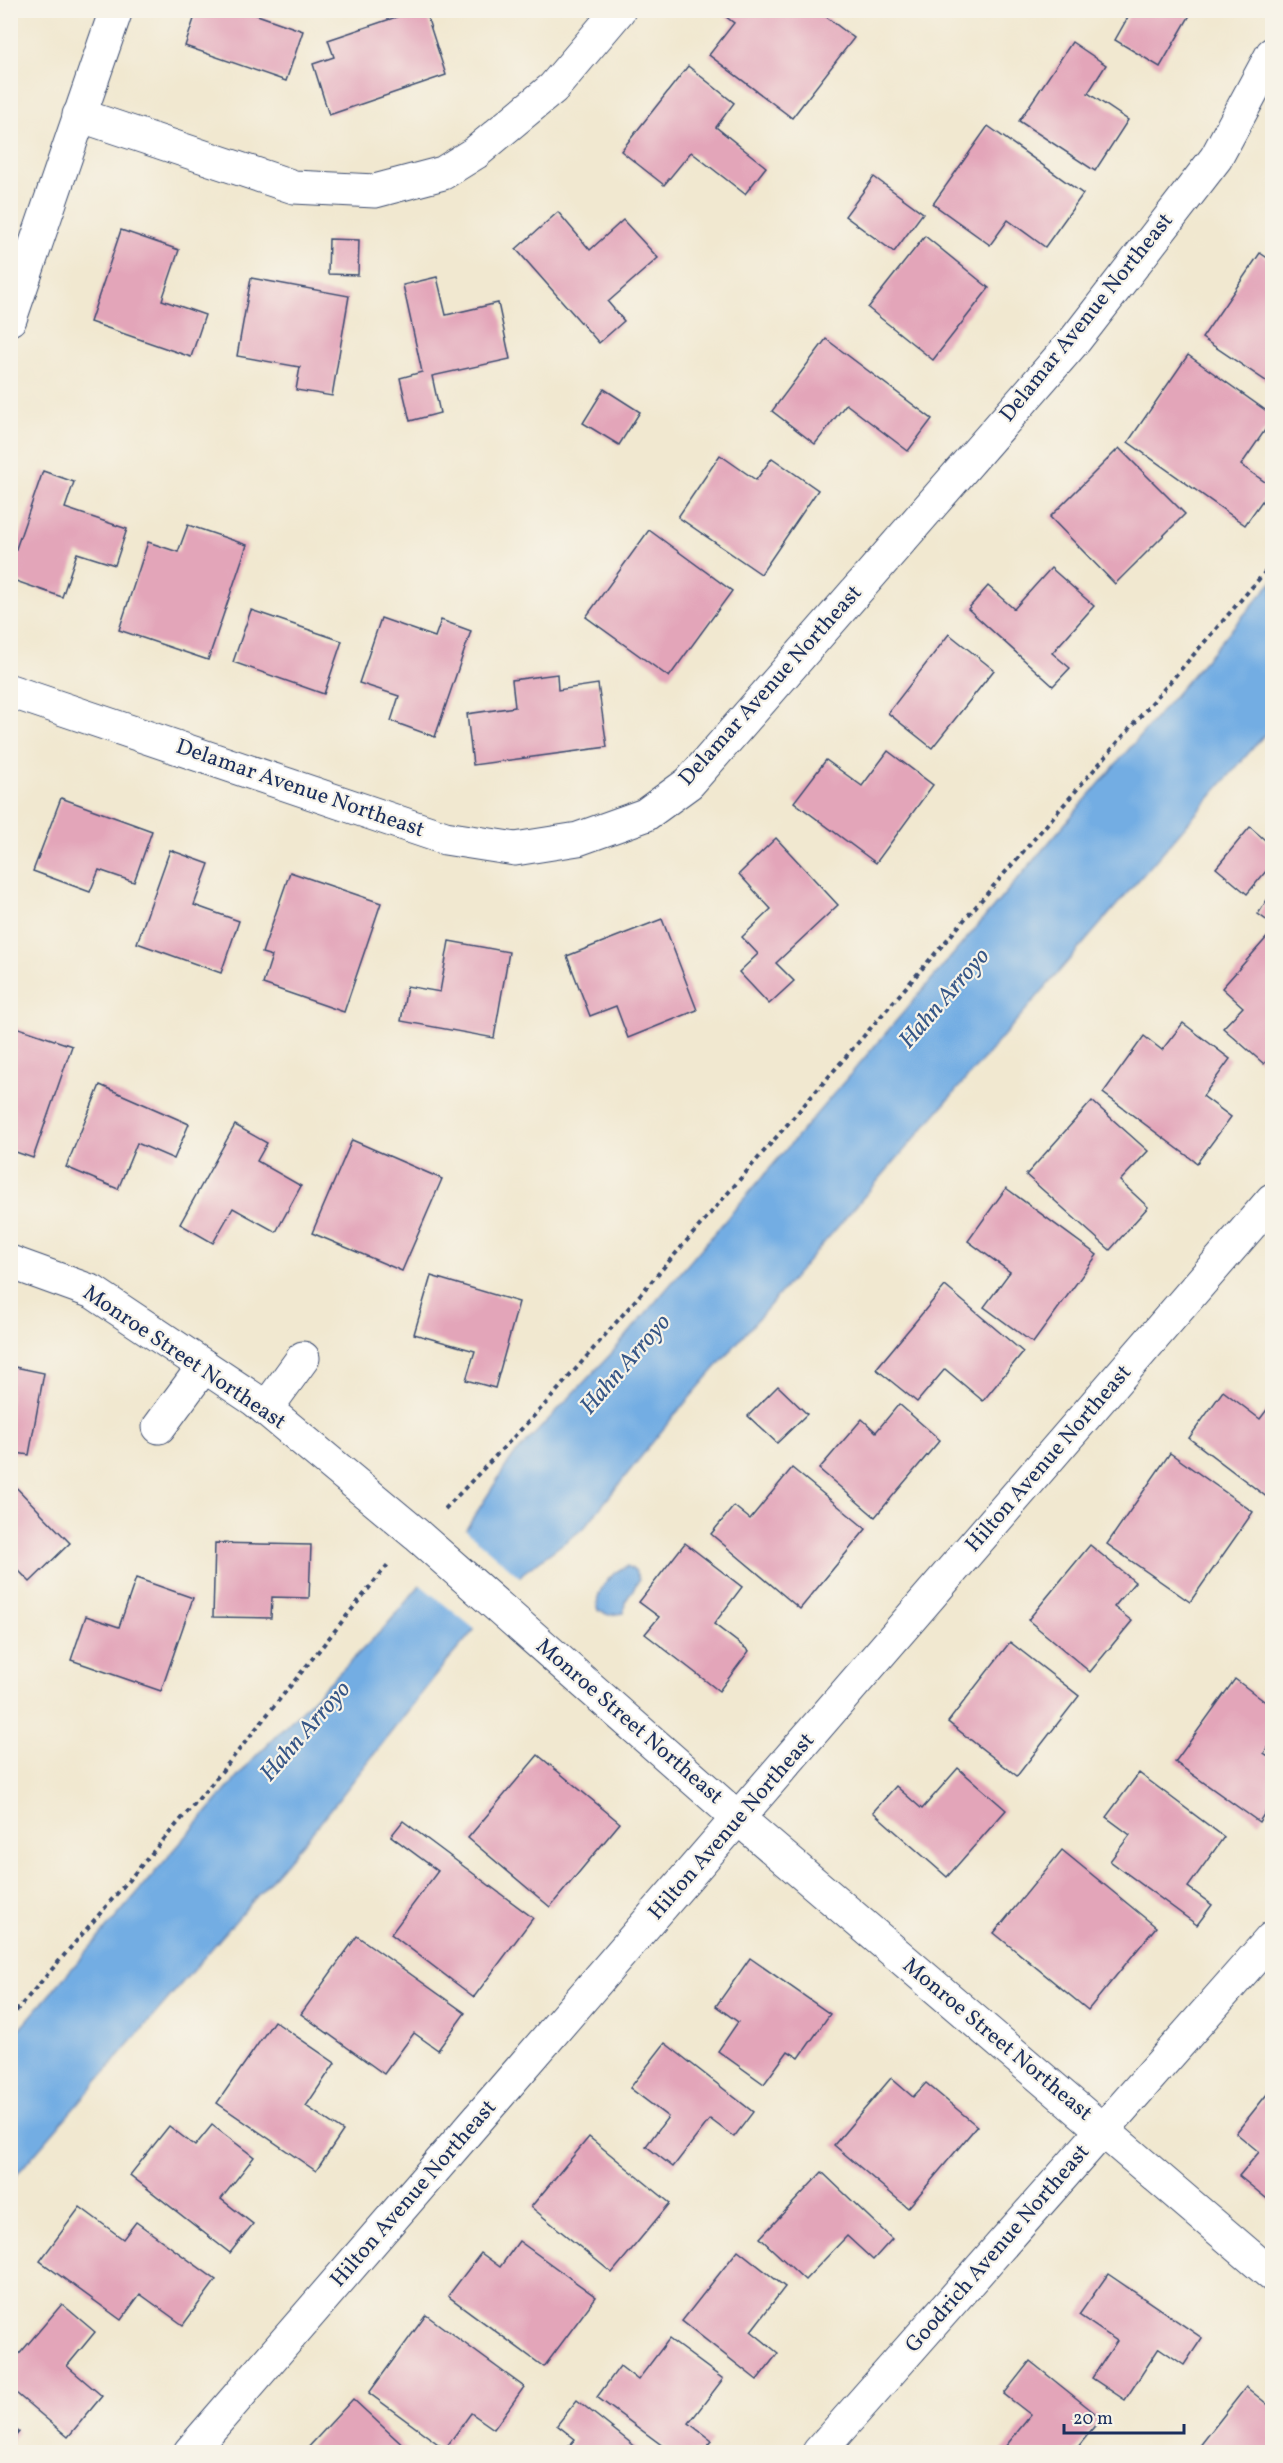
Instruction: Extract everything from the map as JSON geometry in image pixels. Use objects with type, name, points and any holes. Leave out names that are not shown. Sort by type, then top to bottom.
[{"type":"street","points":[[10,319],[116,10]]},
{"type":"street","points":[[79,116],[294,187],[375,191],[443,173],[475,153],[553,88],[619,10]]},
{"type":"street","name":"Delamar Avenue Northeast","points":[[10,692],[445,838],[515,849],[578,839],[645,815],[689,783],[1076,339],[1216,158],[1272,54]]},
{"type":"street","name":"Hilton Avenue Northeast","points":[[190,2452],[1272,1200]]},
{"type":"street","name":"Monroe Street Northeast","points":[[10,1262],[93,1292],[266,1409],[423,1542],[739,1819],[1272,2275]]},
{"type":"street","points":[[266,1409],[303,1358]]},
{"type":"street","points":[[159,1427],[204,1366]]},
{"type":"street","name":"Goodrich Avenue Northeast","points":[[819,2452],[1272,1938]]},
{"type":"path","points":[[10,2018],[214,1780],[394,1558],[423,1542],[549,1400],[1272,564]]},
{"type":"water","name":"Hahn Arroyo","points":[[1272,582],[1272,726],[672,1418],[584,1528],[523,1573],[443,1666],[320,1823],[11,2181],[11,2039],[253,1759],[385,1627],[465,1531],[510,1460],[610,1355]]},
{"type":"water","points":[[627,1566],[635,1570],[639,1580],[625,1602],[624,1613],[609,1615],[599,1611],[598,1598],[604,1584],[615,1573]]},
{"type":"pier","points":[[463,1528],[522,1579],[477,1631],[418,1583]]},
{"type":"building","points":[[197,10],[243,10],[303,31],[286,81],[185,46]]},
{"type":"building","points":[[417,10],[425,10],[446,75],[329,115],[313,64],[334,57],[328,40]]},
{"type":"building","points":[[717,10],[817,10],[854,38],[792,118],[709,55],[734,23]]},
{"type":"building","points":[[1132,10],[1193,10],[1160,67],[1115,40]]},
{"type":"building","points":[[1072,42],[1106,65],[1088,93],[1128,120],[1095,171],[1019,121]]},
{"type":"building","points":[[688,66],[734,103],[716,127],[766,167],[745,194],[691,152],[664,185],[621,151]]},
{"type":"building","points":[[988,126],[1083,194],[1045,247],[1008,220],[990,245],[933,204]]},
{"type":"building","points":[[874,177],[923,213],[894,252],[845,216]]},
{"type":"building","points":[[558,212],[590,250],[623,220],[658,258],[608,302],[624,321],[599,343],[516,249]]},
{"type":"building","points":[[121,230],[179,250],[162,300],[205,315],[191,357],[90,322]]},
{"type":"building","points":[[925,236],[989,288],[933,360],[868,308]]},
{"type":"building","points":[[329,239],[359,240],[358,275],[328,274]]},
{"type":"building","points":[[1260,253],[1272,261],[1272,385],[1202,338]]},
{"type":"building","points":[[437,277],[446,315],[498,303],[510,359],[432,376],[440,413],[410,421],[400,378],[422,372],[403,285]]},
{"type":"building","points":[[251,278],[349,296],[332,396],[296,390],[300,367],[237,356]]},
{"type":"building","points":[[826,339],[932,419],[908,451],[846,404],[815,444],[772,411]]},
{"type":"building","points":[[1188,355],[1272,415],[1272,420],[1241,465],[1272,487],[1245,525],[1128,442]]},
{"type":"building","points":[[604,389],[640,412],[619,445],[583,423]]},
{"type":"building","points":[[1119,448],[1185,514],[1115,584],[1050,517]]},
{"type":"building","points":[[720,455],[756,480],[772,458],[818,490],[761,574],[678,517]]},
{"type":"building","points":[[43,471],[74,482],[65,508],[127,529],[115,565],[77,553],[62,597],[10,579],[10,566]]},
{"type":"building","points":[[188,525],[247,545],[208,660],[119,630],[148,542],[178,552]]},
{"type":"building","points":[[649,530],[732,591],[669,677],[586,617]]},
{"type":"building","points":[[1051,568],[1094,606],[1052,653],[1070,668],[1053,686],[968,609],[988,586],[1014,609]]},
{"type":"building","points":[[251,610],[342,641],[324,694],[233,662]]},
{"type":"building","points":[[381,618],[435,637],[441,620],[471,631],[435,737],[391,721],[399,696],[359,683]]},
{"type":"building","points":[[949,634],[994,670],[932,748],[888,713]]},
{"type":"building","points":[[557,674],[558,690],[598,684],[607,747],[473,765],[467,714],[515,707],[512,680]]},
{"type":"building","points":[[888,751],[933,785],[876,863],[794,802],[826,760],[862,786]]},
{"type":"building","points":[[61,798],[152,831],[134,882],[99,870],[90,892],[33,871]]},
{"type":"building","points":[[1250,827],[1272,846],[1272,864],[1247,894],[1216,868]]},
{"type":"building","points":[[776,838],[838,905],[776,963],[794,981],[769,1004],[739,972],[758,954],[742,937],[771,909],[739,874]]},
{"type":"building","points":[[170,850],[209,864],[194,905],[239,921],[221,973],[137,943]]},
{"type":"building","points":[[290,872],[381,903],[344,1012],[263,984],[272,956],[262,953]]},
{"type":"building","points":[[1272,892],[1272,924],[1258,914]]},
{"type":"building","points":[[662,919],[697,1010],[628,1038],[616,1006],[590,1016],[567,956]]},
{"type":"building","points":[[1270,934],[1272,937],[1272,1054],[1264,1064],[1223,1028],[1243,1007],[1222,988]]},
{"type":"building","points":[[449,941],[509,952],[494,1038],[401,1021],[407,986],[440,992]]},
{"type":"building","points":[[1183,1023],[1230,1059],[1203,1096],[1231,1117],[1197,1163],[1103,1093],[1144,1036],[1162,1050]]},
{"type":"building","points":[[10,1025],[72,1046],[33,1158],[10,1150],[10,1120],[14,1110],[10,1109]]},
{"type":"building","points":[[100,1085],[189,1124],[174,1159],[137,1143],[118,1189],[66,1167]]},
{"type":"building","points":[[1092,1101],[1148,1151],[1120,1181],[1148,1207],[1110,1250],[1026,1175]]},
{"type":"building","points":[[235,1125],[267,1143],[257,1161],[301,1186],[276,1232],[233,1208],[213,1243],[180,1224]]},
{"type":"building","points":[[352,1140],[442,1179],[402,1271],[312,1233]]},
{"type":"building","points":[[1006,1188],[1097,1255],[1033,1343],[984,1307],[1010,1272],[968,1241]]},
{"type":"building","points":[[431,1276],[519,1302],[495,1388],[466,1380],[475,1351],[414,1334]]},
{"type":"building","points":[[945,1286],[1023,1352],[983,1401],[945,1369],[917,1402],[876,1369]]},
{"type":"building","points":[[10,1366],[44,1373],[29,1455],[10,1452]]},
{"type":"building","points":[[778,1386],[807,1414],[777,1443],[748,1416]]},
{"type":"building","points":[[1223,1391],[1260,1419],[1272,1403],[1272,1501],[1189,1438]]},
{"type":"building","points":[[899,1404],[940,1440],[875,1517],[819,1469],[862,1419],[876,1432]]},
{"type":"building","points":[[1170,1453],[1253,1512],[1190,1602],[1107,1544]]},
{"type":"building","points":[[792,1468],[866,1529],[800,1609],[711,1534],[734,1506],[750,1519]]},
{"type":"building","points":[[10,1481],[70,1543],[30,1582],[10,1562]]},
{"type":"building","points":[[215,1543],[311,1545],[309,1598],[272,1597],[271,1618],[213,1617]]},
{"type":"building","points":[[685,1543],[742,1587],[714,1624],[749,1651],[719,1691],[645,1634],[659,1617],[639,1602]]},
{"type":"building","points":[[1090,1545],[1135,1582],[1114,1607],[1132,1621],[1090,1672],[1028,1620]]},
{"type":"building","points":[[136,1578],[193,1598],[161,1691],[71,1660],[86,1616],[119,1627]]},
{"type":"building","points":[[1010,1642],[1079,1696],[1017,1776],[948,1722]]},
{"type":"building","points":[[1235,1679],[1272,1707],[1272,1742],[1264,1753],[1272,1759],[1272,1802],[1259,1822],[1175,1762]]},
{"type":"building","points":[[538,1755],[620,1823],[550,1907],[468,1838]]},
{"type":"building","points":[[958,1768],[1006,1810],[947,1877],[873,1812],[896,1786],[922,1809]]},
{"type":"building","points":[[1139,1773],[1224,1837],[1188,1887],[1212,1905],[1197,1925],[1110,1861],[1130,1835],[1106,1817]]},
{"type":"building","points":[[403,1821],[533,1918],[474,1997],[391,1934],[438,1871],[391,1836]]},
{"type":"building","points":[[1062,1850],[1156,1927],[1088,2010],[994,1933]]},
{"type":"building","points":[[357,1936],[465,2013],[438,2050],[414,2033],[384,2074],[301,2014]]},
{"type":"building","points":[[750,1958],[830,2014],[799,2058],[788,2051],[764,2084],[718,2051],[738,2022],[716,2006]]},
{"type":"building","points":[[274,2021],[335,2063],[306,2106],[343,2131],[316,2171],[217,2103]]},
{"type":"building","points":[[665,2043],[753,2112],[734,2137],[710,2119],[673,2167],[646,2146],[668,2117],[630,2088]]},
{"type":"building","points":[[891,2078],[913,2097],[926,2083],[977,2126],[908,2208],[834,2145]]},
{"type":"building","points":[[1272,2088],[1272,2203],[1239,2176],[1259,2152],[1236,2133]]},
{"type":"building","points":[[212,2125],[254,2157],[221,2199],[253,2224],[230,2253],[130,2175],[169,2126],[195,2146]]},
{"type":"building","points":[[589,2137],[670,2203],[612,2273],[531,2207]]},
{"type":"building","points":[[822,2172],[892,2239],[873,2260],[847,2236],[805,2280],[760,2238]]},
{"type":"building","points":[[80,2207],[123,2239],[136,2222],[216,2280],[183,2325],[140,2294],[121,2320],[40,2261]]},
{"type":"building","points":[[519,2241],[596,2297],[544,2367],[448,2296],[481,2253],[500,2267]]},
{"type":"building","points":[[738,2250],[785,2287],[751,2331],[778,2353],[757,2380],[682,2321]]},
{"type":"building","points":[[1108,2274],[1202,2338],[1184,2365],[1159,2348],[1125,2400],[1092,2378],[1117,2341],[1079,2315]]},
{"type":"building","points":[[62,2304],[95,2332],[67,2366],[102,2396],[68,2437],[10,2388],[10,2365]]},
{"type":"building","points":[[426,2315],[524,2387],[494,2429],[471,2413],[445,2449],[369,2393]]},
{"type":"building","points":[[669,2339],[723,2379],[689,2423],[712,2441],[703,2452],[671,2452],[597,2397],[620,2366],[638,2380]]},
{"type":"building","points":[[1030,2361],[1101,2418],[1074,2452],[1001,2452],[1031,2415],[1004,2394]]},
{"type":"building","points":[[1246,2387],[1272,2408],[1272,2452],[1195,2452]]},
{"type":"building","points":[[353,2399],[410,2452],[304,2452]]},
{"type":"building","points":[[577,2400],[642,2452],[564,2452],[575,2439],[557,2425]]},
{"type":"building","points":[[10,2425],[19,2432],[10,2443]]}]
